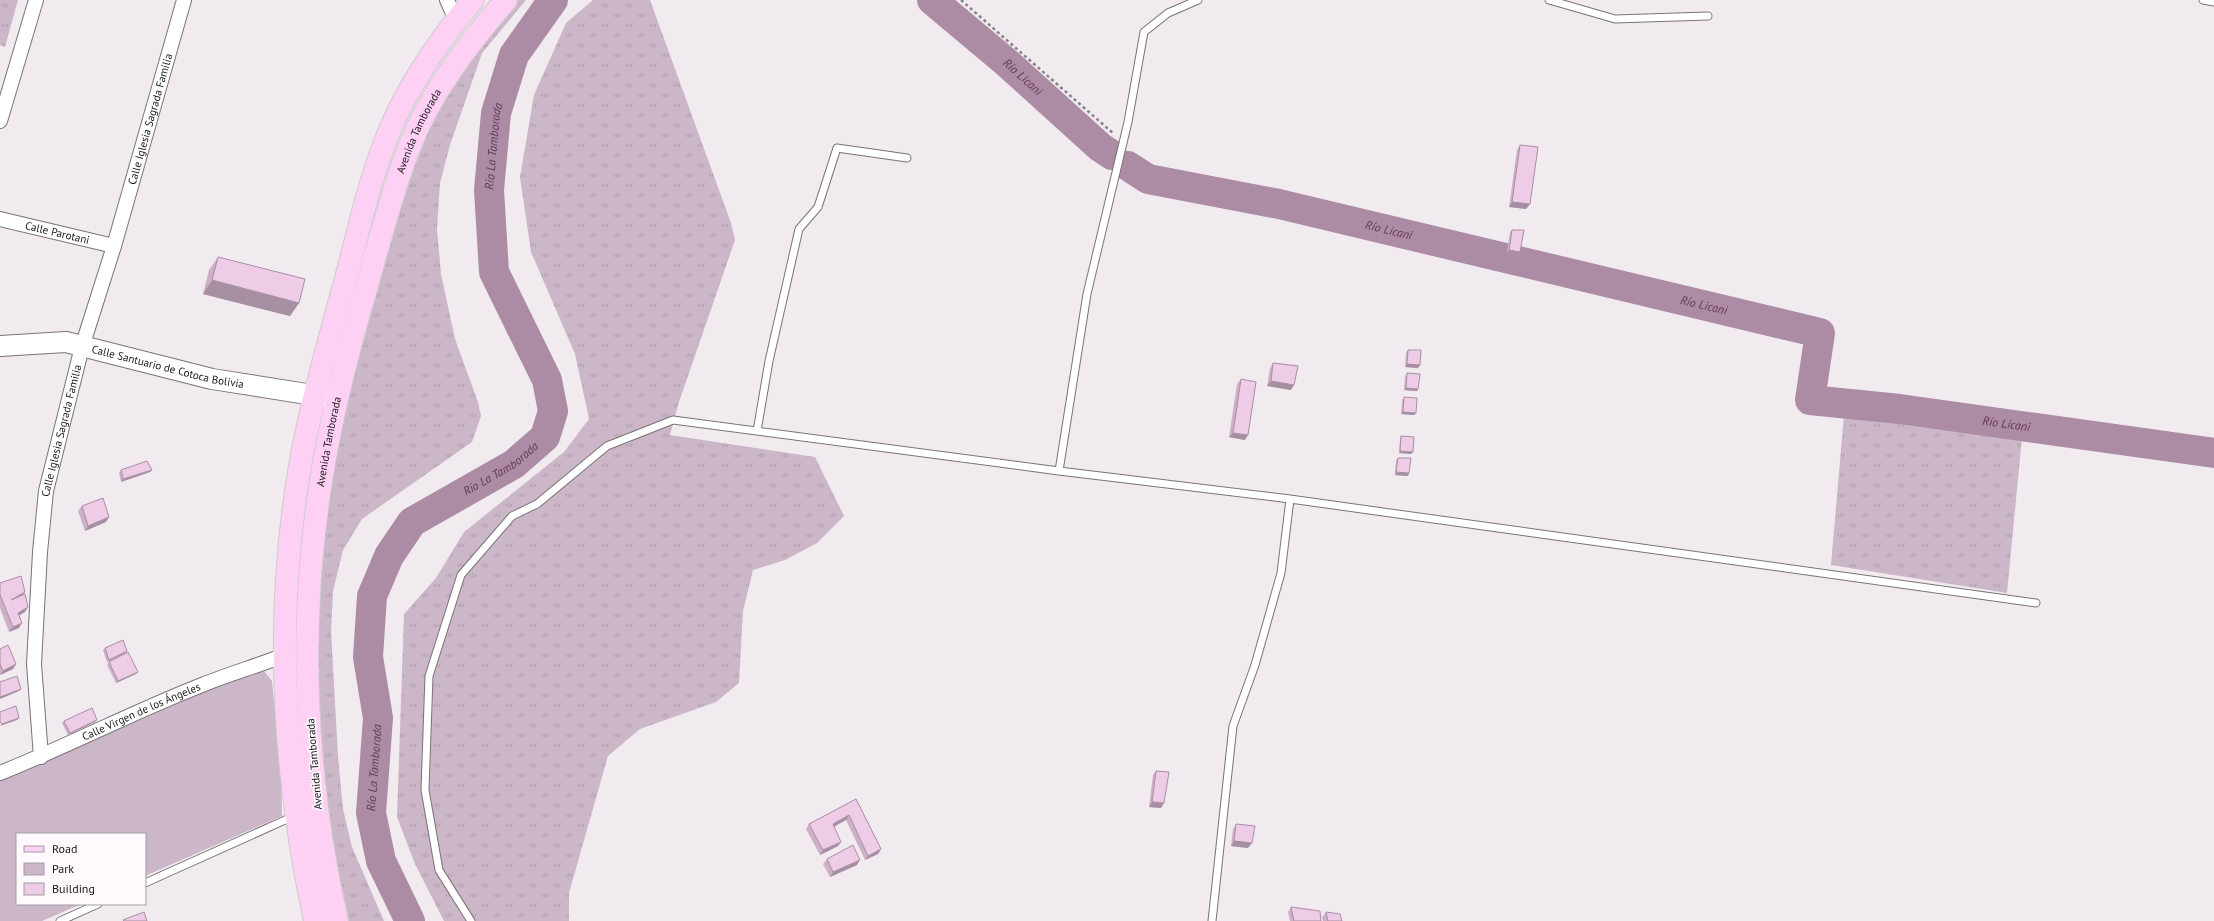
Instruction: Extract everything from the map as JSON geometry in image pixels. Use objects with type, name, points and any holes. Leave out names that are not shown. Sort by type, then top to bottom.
[{"type":"main road","name":"Avenida Tamborada","points":[[315,921],[300,853],[288,731],[285,654],[294,515],[301,461],[315,396],[377,164],[392,125],[416,80],[456,20],[473,0]]},
{"type":"main road","name":"Avenida Tamborada","points":[[337,921],[327,876],[316,807],[310,747],[308,665],[314,538],[320,489],[336,399],[359,312],[409,148],[428,108],[450,69],[506,0]]},
{"type":"street","points":[[0,121],[36,0]]},
{"type":"street","name":"Calle Iglesia Sagrada Familia","points":[[41,757],[34,664],[40,552],[45,499],[82,347],[114,246],[184,0]]},
{"type":"street","points":[[447,0],[456,20]]},
{"type":"street","name":"Calle Parotani","points":[[0,219],[114,246]]},
{"type":"street","name":"Calle Santuario de Cotoca Bolivia","points":[[0,346],[66,342],[212,379],[336,399]]},
{"type":"street","name":"Calle Virgen de los Ángeles","points":[[0,773],[41,757],[202,685],[244,671],[285,654]]},
{"type":"lane","points":[[1059,471],[1087,294],[1123,142],[1144,32],[1168,13],[1198,0]]},
{"type":"lane","points":[[1550,0],[1615,20],[1708,16]]},
{"type":"lane","points":[[2203,0],[2214,2]]},
{"type":"lane","points":[[757,431],[769,361],[799,229],[818,207],[838,148],[907,158]]},
{"type":"lane","points":[[471,921],[439,870],[425,790],[429,676],[461,575],[512,516],[537,504],[607,446],[674,420],[1059,471],[1290,499],[2036,604]]},
{"type":"lane","points":[[1212,921],[1233,726],[1255,665],[1281,573],[1290,499]]},
{"type":"lane","points":[[146,883],[296,815]]},
{"type":"lane","points":[[60,921],[96,905]]},
{"type":"path","points":[[961,0],[1123,142]]},
{"type":"green space","points":[[0,0],[18,0],[5,47],[0,45]]},
{"type":"green space","points":[[515,0],[526,0],[482,53],[450,145],[440,183],[437,229],[441,274],[455,339],[478,402],[481,416],[472,442],[362,519],[343,550],[333,591],[331,631],[338,756],[343,809],[352,847],[384,921],[347,921],[337,873],[324,777],[317,681],[319,584],[323,536],[332,467],[346,400],[373,299],[398,216],[432,123],[462,67],[476,47]]},
{"type":"green space","points":[[593,0],[650,0],[731,223],[735,240],[679,402],[670,435],[815,457],[844,516],[817,543],[785,560],[753,570],[743,611],[739,683],[716,702],[640,729],[608,756],[569,893],[569,921],[444,921],[415,864],[397,817],[404,614],[436,578],[464,532],[564,452],[589,419],[575,354],[531,252],[520,177],[534,95],[566,23]]},
{"type":"green space","points":[[1845,403],[2023,427],[2007,593],[1831,565]]},
{"type":"green space","points":[[264,671],[272,681],[281,769],[282,816],[146,876],[146,833],[16,833],[16,905],[79,905],[42,921],[0,921],[0,781],[202,693]]},
{"type":"building","points":[[1520,145],[1538,147],[1530,204],[1512,202]]},
{"type":"building","points":[[1512,230],[1524,230],[1520,252],[1509,250]]},
{"type":"building","points":[[218,257],[305,279],[299,303],[212,280]]},
{"type":"building","points":[[1408,350],[1421,350],[1420,365],[1407,364]]},
{"type":"building","points":[[1273,363],[1298,366],[1294,385],[1271,381]]},
{"type":"building","points":[[1407,373],[1420,374],[1418,389],[1406,388]]},
{"type":"building","points":[[1241,379],[1256,382],[1248,435],[1233,433]]},
{"type":"building","points":[[1404,397],[1417,398],[1416,413],[1403,412]]},
{"type":"building","points":[[1401,436],[1414,437],[1413,452],[1400,451]]},
{"type":"building","points":[[1398,458],[1411,458],[1409,473],[1396,472]]},
{"type":"building","points":[[147,461],[152,470],[123,479],[121,470]]},
{"type":"building","points":[[103,498],[109,517],[88,526],[82,506]]},
{"type":"building","points":[[21,576],[25,592],[11,600],[25,594],[28,607],[18,613],[22,623],[13,627],[0,595],[0,583]]},
{"type":"building","points":[[123,640],[127,651],[109,660],[105,648]]},
{"type":"building","points":[[8,645],[16,664],[3,671],[0,664],[0,649]]},
{"type":"building","points":[[128,652],[138,672],[118,681],[109,662]]},
{"type":"building","points":[[17,676],[21,689],[0,697],[0,682]]},
{"type":"building","points":[[16,706],[19,718],[2,724],[0,722],[0,712]]},
{"type":"building","points":[[92,708],[97,720],[70,733],[64,721]]},
{"type":"building","points":[[1156,771],[1169,772],[1164,803],[1152,802]]},
{"type":"building","points":[[856,799],[881,849],[868,856],[849,815],[833,824],[841,842],[823,850],[809,824]]},
{"type":"building","points":[[1236,824],[1255,826],[1252,843],[1234,841]]},
{"type":"building","points":[[853,845],[860,860],[833,872],[827,859]]},
{"type":"building","points":[[1291,907],[1320,911],[1321,921],[1294,921]]},
{"type":"building","points":[[144,912],[147,921],[123,920]]},
{"type":"building","points":[[1326,912],[1340,914],[1342,921],[1328,921]]},
{"type":"waterway","name":"Río La Tamborada","points":[[410,921],[381,861],[371,813],[378,718],[368,657],[372,596],[389,556],[412,522],[514,464],[545,437],[553,411],[547,380],[494,272],[489,190],[496,113],[514,55],[553,0]]},
{"type":"waterway","name":"Río Licani","points":[[932,0],[1006,62],[1100,147],[1112,155]]},
{"type":"waterway","name":"Río Licani","points":[[1128,166],[1148,179],[1279,204],[1820,333],[1810,400],[1900,409],[2214,453]]}]
